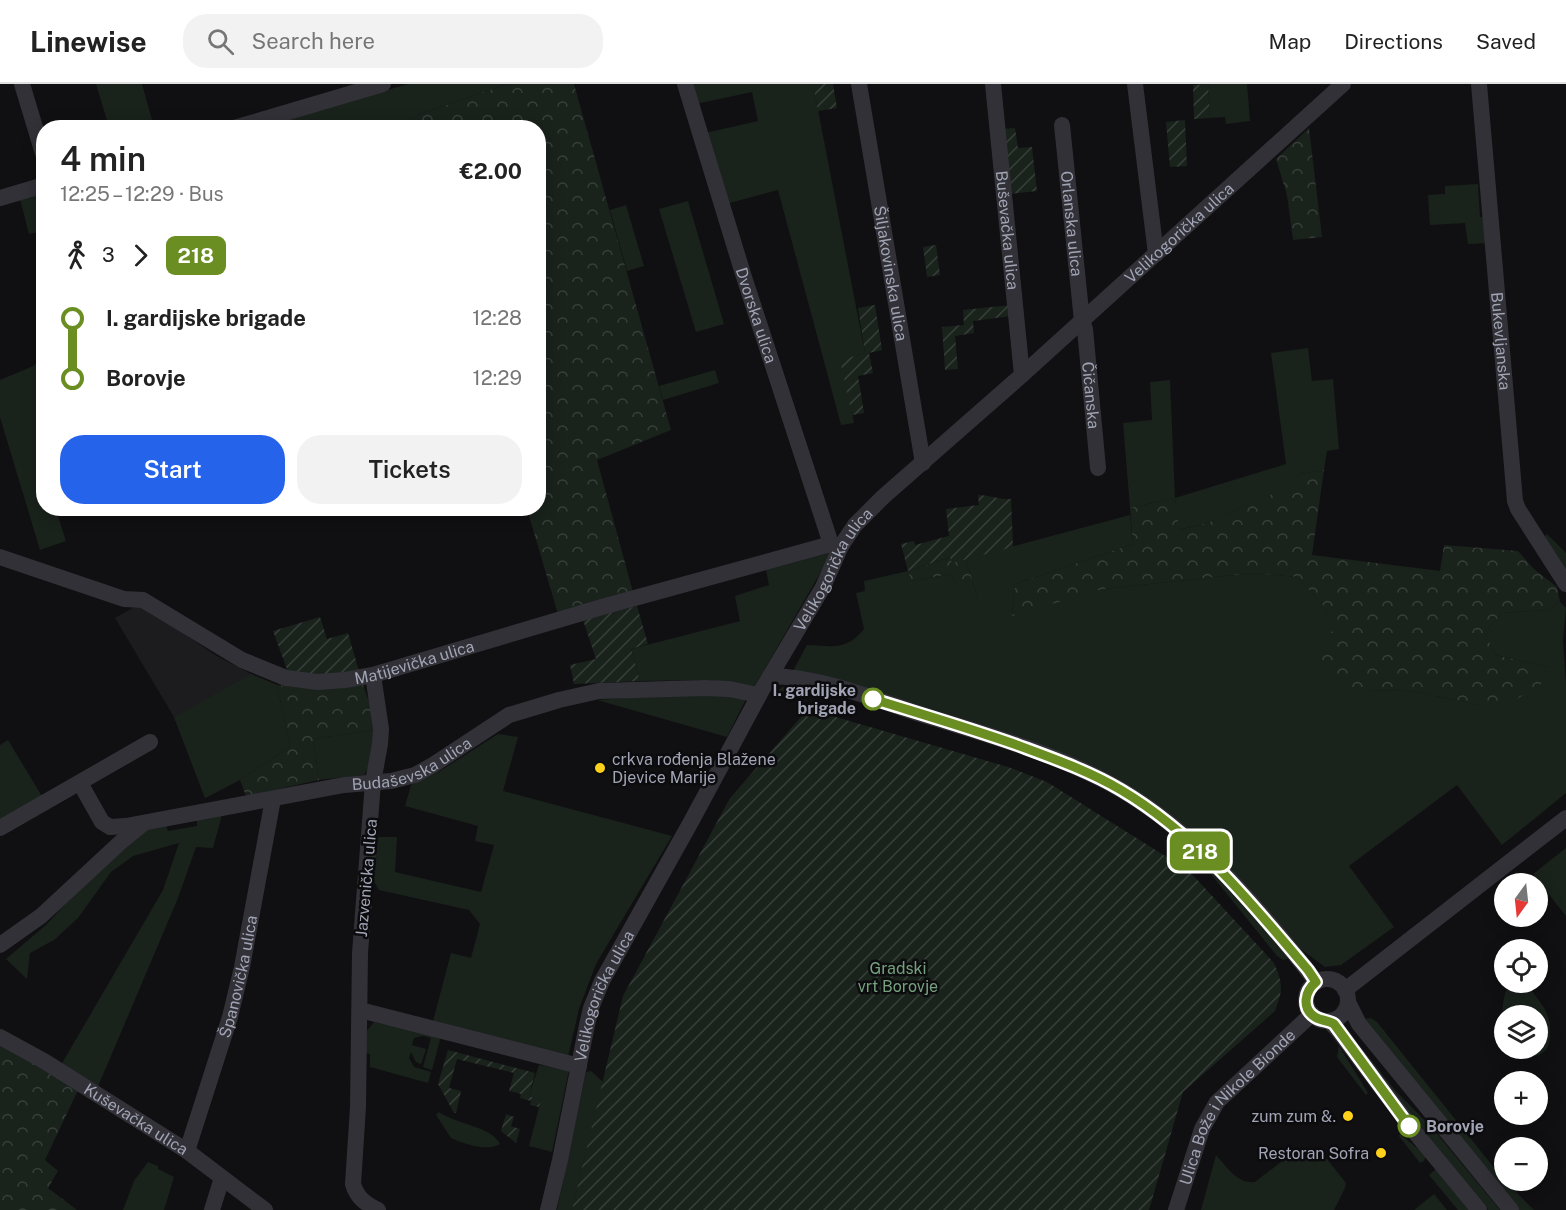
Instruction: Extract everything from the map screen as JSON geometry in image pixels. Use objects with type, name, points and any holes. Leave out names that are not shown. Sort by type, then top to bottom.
[{"type":"street","points":[[22,84],[36,130]]},
{"type":"street","points":[[261,120],[383,84]]},
{"type":"street","name":"Dvorska ulica","points":[[686,84],[744,276],[836,545]]},
{"type":"street","name":"Šiljakovinska ulica","points":[[859,84],[923,463]]},
{"type":"street","name":"Buševačka ulica","points":[[993,84],[1022,375]]},
{"type":"street","points":[[1135,84],[1156,254]]},
{"type":"street","name":"Velikogorička ulica","points":[[548,1210],[591,1008],[607,969],[692,820],[759,695],[823,587],[836,545],[923,463],[1343,84]]},
{"type":"street","name":"Bukevljanska","points":[[1479,84],[1515,501],[1566,584]]},
{"type":"street","name":"Orlanska ulica","points":[[1062,125],[1082,321]]},
{"type":"street","points":[[0,198],[36,187]]},
{"type":"street","name":"Čičanska","points":[[1082,321],[1085,329],[1098,468]]},
{"type":"street","name":"Matijevička ulica","points":[[0,557],[124,598],[143,600],[232,655],[286,678],[318,682],[373,675],[602,607],[836,545]]},
{"type":"street","name":"Jazvenička ulica","points":[[373,675],[381,729],[378,761],[373,782],[360,953],[353,1184],[360,1198],[378,1210]]},
{"type":"street","points":[[770,676],[806,680],[901,707],[1040,753],[1108,782],[1169,824],[1216,866],[1269,924],[1316,982]]},
{"type":"street","name":"Budaševska ulica","points":[[80,783],[100,819],[106,825],[126,826],[415,775],[442,760],[509,715],[599,691],[705,688],[729,689],[759,695]]},
{"type":"street","points":[[0,828],[150,742]]},
{"type":"street","name":"Španovička ulica","points":[[187,1151],[222,1044],[240,977],[273,799]]},
{"type":"street","points":[[1329,1021],[1342,1015],[1346,996],[1566,818]]},
{"type":"street","points":[[0,945],[41,916],[123,840],[145,823]]},
{"type":"street","points":[[1479,1210],[1413,1130],[1329,1021],[1317,1018],[1308,1009],[1306,997],[1316,982],[1335,981],[1346,996],[1359,1024],[1511,1210]]},
{"type":"street","points":[[360,1010],[579,1066]]},
{"type":"street","name":"Ulica Bože i Nikole Bionde","points":[[1176,1210],[1202,1129],[1217,1102],[1312,1014]]},
{"type":"street","name":"Kuševačka ulica","points":[[0,1037],[44,1061],[187,1151],[265,1210]]},
{"type":"street","points":[[212,1210],[222,1178]]},
{"type":"shaded area","points":[[140,604],[215,655],[277,685],[240,780],[205,798],[174,717],[115,618]]},
{"type":"green space","points":[[96,84],[142,84],[152,120],[107,120]]},
{"type":"green space","points":[[408,84],[507,84],[409,118],[410,120],[282,120]]},
{"type":"green space","points":[[507,84],[574,84],[671,430],[597,460],[633,592],[558,614],[529,516],[546,516],[546,120],[410,120],[409,118]]},
{"type":"green space","points":[[690,84],[813,84],[865,353],[841,360],[854,423],[841,425],[778,190],[726,204],[705,133],[758,121],[752,92],[696,104]]},
{"type":"green space","points":[[813,84],[833,84],[837,108],[818,111]]},
{"type":"green space","points":[[1208,84],[1247,84],[1250,121],[1226,124],[1225,117],[1210,118]]},
{"type":"green space","points":[[1208,84],[1210,118],[1194,119],[1193,85]]},
{"type":"green space","points":[[1185,120],[1187,166],[1170,167],[1166,122]]},
{"type":"green space","points":[[1015,128],[1018,148],[1032,147],[1037,191],[1010,194],[1003,129]]},
{"type":"green space","points":[[1309,128],[1322,237],[1293,240],[1287,195],[1276,159]]},
{"type":"green space","points":[[1478,184],[1480,217],[1487,217],[1489,243],[1468,244],[1465,223],[1430,225],[1428,195],[1445,194],[1445,186]]},
{"type":"green space","points":[[36,190],[36,232],[29,234],[19,195]]},
{"type":"green space","points":[[688,201],[724,324],[696,332],[659,209]]},
{"type":"green space","points":[[626,205],[644,266],[627,271],[610,210]]},
{"type":"green space","points":[[936,245],[940,275],[927,277],[923,247]]},
{"type":"green space","points":[[875,305],[882,350],[869,353],[873,373],[858,376],[864,413],[852,415],[840,360],[865,353],[858,308]]},
{"type":"green space","points":[[1011,305],[1012,316],[973,321],[974,333],[955,336],[958,369],[945,370],[942,327],[964,325],[963,310]]},
{"type":"green space","points":[[1308,348],[1312,381],[1333,379],[1339,449],[1327,451],[1324,470],[1300,474],[1282,490],[1207,523],[1178,530],[1175,498],[1286,464],[1271,353]]},
{"type":"green space","points":[[36,364],[36,516],[58,516],[66,541],[40,550],[0,417],[0,380]]},
{"type":"green space","points":[[715,370],[719,383],[663,400],[659,386]]},
{"type":"green space","points":[[1170,380],[1175,498],[1130,508],[1123,423],[1152,420],[1150,382]]},
{"type":"green space","points":[[1324,470],[1312,555],[1440,571],[1444,545],[1518,551],[1534,569],[1557,587],[1560,602],[1547,610],[1502,613],[1485,632],[1495,655],[1548,667],[1544,682],[1517,699],[1479,705],[1407,690],[1365,691],[1335,686],[1327,678],[1314,652],[1334,629],[1323,605],[1297,577],[1252,573],[1103,589],[1012,616],[1015,584],[1133,544],[1130,508],[1175,498],[1179,530],[1207,523],[1281,490],[1300,474]]},
{"type":"green space","points":[[978,495],[1011,499],[1013,547],[952,563],[950,557],[908,571],[901,544],[914,541],[915,545],[949,536],[946,509],[979,505]]},
{"type":"green space","points":[[1130,515],[1133,544],[1015,584],[1012,615],[1103,589],[1252,573],[1297,577],[1323,605],[1365,691],[1407,690],[1479,705],[1548,667],[1495,655],[1485,632],[1502,613],[1547,610],[1560,602],[1566,608],[1563,641],[1566,684],[1566,793],[1502,845],[1457,785],[1349,866],[1394,927],[1341,965],[1325,967],[1298,947],[1120,785],[793,671],[807,645],[838,646],[851,641],[864,629],[856,593],[865,591],[864,581],[908,571],[911,581],[951,574],[965,598],[977,596],[966,559]]},
{"type":"green space","points":[[1547,534],[1566,553],[1566,572],[1542,540]]},
{"type":"green space","points":[[829,553],[830,556],[755,686],[706,680],[640,681],[631,649],[740,621],[735,596],[769,585],[766,570]]},
{"type":"green space","points":[[951,557],[952,562],[966,559],[977,596],[965,599],[951,574],[911,581],[908,571]]},
{"type":"green space","points":[[637,606],[648,644],[631,649],[640,681],[574,684],[570,665],[596,659],[583,620]]},
{"type":"green space","points":[[320,617],[327,639],[348,633],[359,671],[334,676],[288,672],[273,631]]},
{"type":"green space","points":[[251,674],[277,685],[290,747],[240,780],[205,798],[174,717]]},
{"type":"green space","points":[[277,685],[302,688],[363,685],[370,704],[373,730],[313,739],[319,780],[246,796],[240,780],[290,747]]},
{"type":"green space","points":[[783,687],[807,688],[837,694],[776,691]]},
{"type":"green space","points":[[665,695],[725,695],[746,699],[727,737],[597,700]]},
{"type":"green space","name":"Gradski vrt Borovje","points":[[808,709],[1008,767],[1047,782],[1189,871],[1274,963],[1281,987],[1275,1011],[1183,1092],[1149,1210],[572,1210],[623,996],[730,798]]},
{"type":"green space","points":[[373,730],[372,753],[364,775],[319,780],[313,739]]},
{"type":"green space","points":[[498,734],[518,737],[503,791],[672,836],[596,964],[579,1009],[568,1057],[433,1021],[451,953],[471,958],[480,924],[469,910],[379,890],[373,880],[376,837],[397,837],[395,872],[481,892],[494,845],[475,841],[478,826],[405,806],[411,785],[440,771]]},
{"type":"green space","points":[[8,740],[43,798],[0,822],[0,745]]},
{"type":"green space","points":[[222,815],[213,848],[196,847],[178,898],[97,1089],[61,1065],[163,890],[179,843],[133,856],[111,872],[78,918],[54,940],[30,953],[27,979],[6,959],[46,925],[84,884],[143,831],[166,825],[168,831],[197,826],[197,819]]},
{"type":"green space","points":[[1165,836],[1173,836],[1214,871],[1288,959],[1283,960],[1277,956],[1210,873]]},
{"type":"green space","points":[[1566,848],[1566,916],[1548,893],[1548,873],[1534,873]]},
{"type":"green space","points":[[1506,993],[1533,993],[1542,1005],[1503,1005]]},
{"type":"green space","points":[[1548,1017],[1550,1026],[1548,1046]]},
{"type":"green space","points":[[1371,1018],[1377,1022],[1494,1168],[1494,1183],[1363,1019]]},
{"type":"green space","points":[[374,1022],[439,1036],[432,1070],[423,1067],[431,1038],[423,1036],[414,1038],[412,1045],[426,1049],[421,1064],[416,1062],[411,1052],[409,1058],[414,1067],[431,1072],[428,1083],[370,1067],[370,1054],[364,1053],[366,1032]]},
{"type":"green space","points":[[1346,1029],[1395,1090],[1433,1129],[1500,1210],[1488,1210],[1411,1115]]},
{"type":"green space","points":[[0,1043],[79,1088],[45,1160],[58,1171],[48,1188],[77,1210],[0,1210]]},
{"type":"green space","points":[[1339,1046],[1368,1093],[1366,1095],[1337,1057]]},
{"type":"green space","points":[[448,1050],[535,1073],[529,1096],[541,1100],[539,1107],[530,1105],[531,1101],[520,1098],[521,1094],[509,1091],[514,1073],[457,1059],[449,1088],[461,1091],[456,1113],[454,1113],[438,1084]]},
{"type":"green space","points":[[539,1065],[569,1070],[552,1152],[529,1146],[541,1100],[529,1096]]},
{"type":"green space","points":[[591,1071],[603,1082],[572,1210],[557,1210],[586,1072]]},
{"type":"green space","points":[[439,1112],[490,1134],[500,1144],[483,1147],[469,1145],[451,1138],[436,1115]]},
{"type":"green space","points":[[506,1114],[514,1117],[511,1126],[520,1129],[516,1143],[501,1131]]},
{"type":"green space","points":[[1400,1134],[1426,1156],[1424,1161],[1420,1163],[1399,1136]]},
{"type":"green space","points":[[1295,1151],[1327,1159],[1346,1183],[1334,1210],[1201,1210],[1216,1155],[1238,1178],[1255,1182]]},
{"type":"green space","points":[[148,1162],[174,1177],[164,1210],[123,1210],[134,1181]]},
{"type":"green space","points":[[1436,1169],[1470,1210],[1458,1210],[1429,1175]]},
{"type":"green space","points":[[1501,1191],[1515,1191],[1534,1210],[1516,1210]]},
{"type":"green space","points":[[1434,1194],[1447,1210],[1414,1210]]},
{"type":"bus line","name":"218","points":[[873,699],[994,737],[1082,770],[1124,791],[1169,824],[1235,885],[1308,970],[1316,982],[1311,986],[1306,997],[1308,1009],[1317,1018],[1334,1024],[1409,1126]]},
{"type":"place","name":"I. gardijske brigade","points":[[873,699]]},
{"type":"place","name":"crkva rođenja Blažene Djevice Marije","points":[[600,768]]},
{"type":"place","name":"zum zum &.","points":[[1348,1116]]},
{"type":"place","name":"Borovje","points":[[1409,1126]]},
{"type":"place","name":"Restoran Sofra","points":[[1381,1153]]}]
